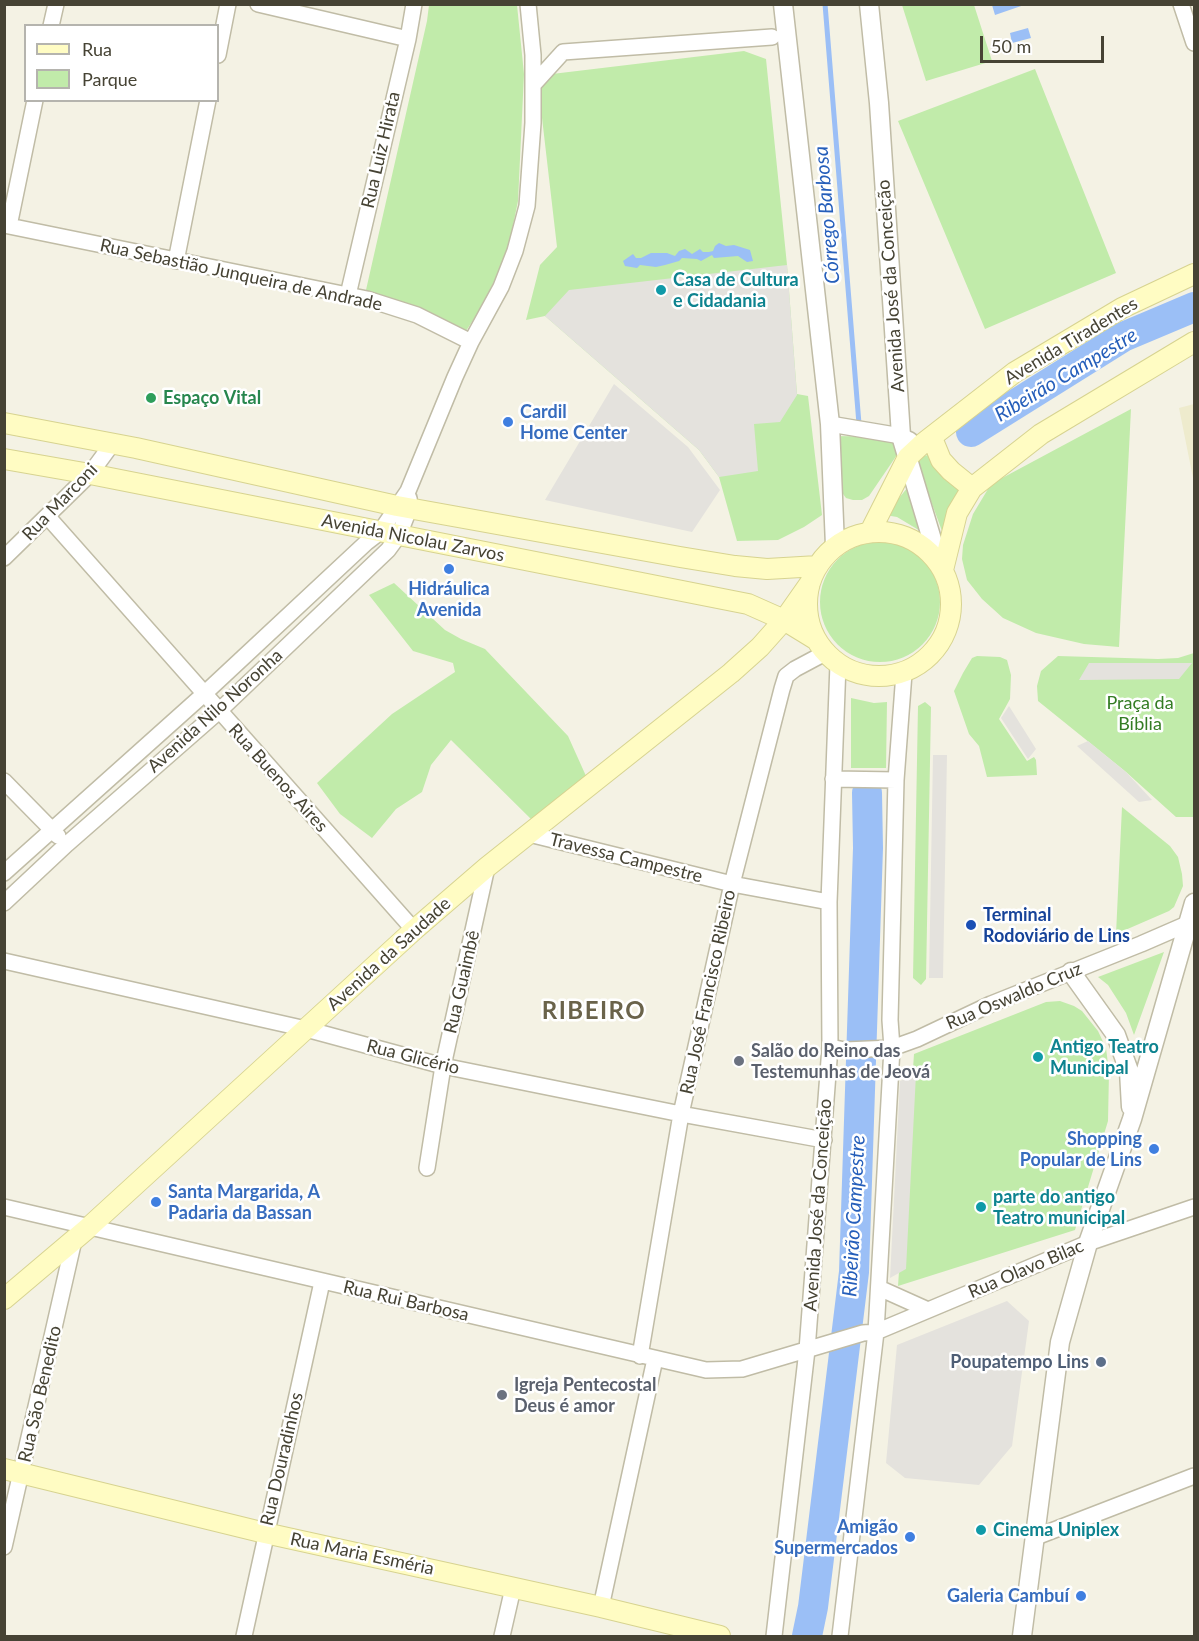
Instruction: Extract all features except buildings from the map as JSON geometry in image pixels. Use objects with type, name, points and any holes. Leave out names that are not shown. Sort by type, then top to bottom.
[{"type":"main road","name":"Avenida Tiradentes","points":[[870,532],[921,447],[1015,372],[1122,308],[1194,274]]},
{"type":"main road","points":[[941,566],[957,513],[972,488],[1041,434],[1194,342]]},
{"type":"main road","name":"Avenida Nicolau Zarvos","points":[[4,423],[735,566],[814,574]]},
{"type":"main road","points":[[921,447],[941,460],[972,488]]},
{"type":"main road","name":"Avenida Nicolau Zarvos","points":[[4,459],[748,604],[784,620],[826,652]]},
{"type":"main road","points":[[870,532],[890,533],[909,538],[925,548],[941,566],[950,587],[952,607],[949,625],[941,643],[929,657],[904,673],[887,677],[854,672],[826,652],[808,621],[807,602],[814,574],[835,546],[852,537],[870,532]]},
{"type":"main road","name":"Avenida da Saudade","points":[[4,1299],[81,1234],[414,930],[487,867],[760,647],[784,620],[814,574]]},
{"type":"main road","name":"Rua Maria Esméria","points":[[13,1472],[265,1533],[601,1607],[720,1636]]},
{"type":"street","points":[[51,24],[56,4]]},
{"type":"street","points":[[219,50],[228,4]]},
{"type":"street","points":[[258,4],[408,39]]},
{"type":"street","name":"Rua Luiz Hirata","points":[[348,295],[408,39],[414,4]]},
{"type":"street","name":"Avenida Nilo Noronha","points":[[4,903],[67,844],[219,711],[388,550],[390,533],[471,342],[501,287],[515,251],[527,206],[533,123],[533,55],[528,4]]},
{"type":"street","points":[[783,4],[830,424],[835,546]]},
{"type":"street","name":"Avenida José da Conceição","points":[[869,4],[880,115],[901,436],[921,447],[941,566]]},
{"type":"street","points":[[1180,4],[1194,43]]},
{"type":"street","points":[[533,85],[563,52],[772,37]]},
{"type":"street","points":[[7,226],[35,102]]},
{"type":"street","points":[[176,261],[208,102]]},
{"type":"street","name":"Rua Sebastião Junqueira de Andrade","points":[[7,226],[367,299],[417,315],[471,342]]},
{"type":"street","points":[[830,424],[901,436]]},
{"type":"street","name":"Rua Marconi","points":[[4,558],[90,474],[112,444]]},
{"type":"street","name":"Rua Buenos Aires","points":[[48,517],[414,930]]},
{"type":"street","name":"Avenida Nilo Noronha","points":[[4,873],[204,694],[367,542],[390,533]]},
{"type":"street","name":"Avenida José da Conceição","points":[[774,1636],[814,1348],[824,1140],[837,1049],[829,902],[833,779],[826,652]]},
{"type":"street","name":"Rua José Francisco Ribeiro","points":[[601,1607],[647,1358],[681,1114],[732,884],[786,676],[826,652]]},
{"type":"street","points":[[840,1636],[869,1332],[879,1288],[885,1049],[890,1020],[896,780],[904,673]]},
{"type":"street","points":[[833,779],[896,780]]},
{"type":"street","points":[[4,781],[51,831],[67,844]]},
{"type":"street","name":"Travessa Campestre","points":[[529,834],[732,884],[829,902]]},
{"type":"street","name":"Rua Guaimbê","points":[[427,1168],[443,1066],[487,867]]},
{"type":"street","points":[[1022,1636],[1060,1342],[1088,1243],[1132,1119],[1191,922],[1194,903]]},
{"type":"street","name":"Rua Oswaldo Cruz","points":[[837,1049],[885,1049],[917,1039],[991,1004],[1191,922]]},
{"type":"street","name":"Rua Glicério","points":[[4,961],[306,1029],[443,1066],[824,1140]]},
{"type":"street","points":[[1071,972],[1116,1035],[1129,1071],[1132,1119]]},
{"type":"street","name":"Rua Olavo Bilac","points":[[814,1348],[869,1332],[928,1310],[1088,1243],[1194,1206]]},
{"type":"street","name":"Rua Rui Barbosa","points":[[4,1207],[81,1234],[322,1282],[706,1371],[742,1369],[814,1348]]},
{"type":"street","name":"Rua São Benedito","points":[[4,1547],[13,1472],[81,1234]]},
{"type":"street","name":"Rua Douradinhos","points":[[244,1636],[322,1282]]},
{"type":"street","points":[[879,1288],[928,1310]]},
{"type":"street","points":[[1035,1537],[1194,1476]]},
{"type":"street","points":[[501,1636],[513,1588]]},
{"type":"shaded area","points":[[787,265],[797,395],[780,422],[754,424],[758,471],[719,477],[699,450],[545,316],[569,290]]},
{"type":"shaded area","points":[[614,384],[688,447],[720,490],[692,532],[545,500]]},
{"type":"shaded area","points":[[1194,404],[1194,483],[1179,408]]},
{"type":"shaded area","points":[[1089,663],[1192,663],[1179,679],[1079,680]]},
{"type":"shaded area","points":[[1009,706],[1036,749],[1028,759],[1001,718]]},
{"type":"shaded area","points":[[1088,741],[1126,772],[1152,800],[1139,802],[1077,746]]},
{"type":"shaded area","points":[[933,755],[947,755],[943,978],[929,978]]},
{"type":"shaded area","points":[[916,1074],[906,1269],[890,1278],[900,1081]]},
{"type":"shaded area","points":[[1007,1301],[1029,1321],[1012,1446],[979,1485],[905,1478],[886,1463],[897,1345]]},
{"type":"green space","points":[[429,5],[517,5],[524,74],[518,201],[507,255],[481,308],[464,334],[366,290]]},
{"type":"green space","points":[[902,5],[974,5],[992,61],[926,81]]},
{"type":"green space","name":"Casa de Cultura e Cidadania","points":[[744,51],[766,59],[787,265],[797,394],[808,396],[822,515],[778,540],[737,541],[719,477],[699,450],[545,316],[526,320],[540,265],[557,247],[539,92],[552,74]]},
{"type":"green space","points":[[1035,69],[1116,273],[985,329],[898,121]]},
{"type":"green space","points":[[1131,409],[1119,647],[1084,644],[1036,633],[1003,618],[982,599],[967,580],[962,559],[963,545],[973,514],[991,484]]},
{"type":"green space","points":[[834,436],[895,437],[899,452],[869,496],[862,500],[846,498],[840,490]]},
{"type":"green space","points":[[931,454],[963,489],[949,509],[942,531],[918,466],[918,458]]},
{"type":"green space","points":[[908,487],[927,538],[897,517],[885,515]]},
{"type":"green space","points":[[880,542],[903,546],[923,559],[936,579],[940,602],[936,625],[923,645],[903,658],[880,662],[857,658],[837,645],[824,625],[820,602],[824,579],[837,559],[857,546]]},
{"type":"green space","points":[[394,583],[445,630],[485,649],[568,736],[586,776],[533,821],[451,740],[431,765],[422,792],[396,809],[372,838],[340,814],[317,783],[392,714],[455,672],[453,663],[413,651],[369,595]]},
{"type":"green space","name":"Praça da Bíblia","points":[[1194,653],[1194,817],[1176,817],[1126,772],[1038,701],[1037,686],[1041,671],[1058,656],[1158,659],[1178,658]]},
{"type":"green space","points":[[977,656],[1000,657],[1007,660],[1011,675],[1010,699],[999,719],[1027,761],[1034,757],[1037,775],[987,777],[979,746],[969,734],[954,691],[972,658]]},
{"type":"green space","points":[[851,698],[874,703],[887,702],[886,768],[851,768]]},
{"type":"green space","points":[[925,702],[931,707],[926,979],[921,985],[913,978],[918,706]]},
{"type":"green space","points":[[1122,807],[1170,846],[1178,857],[1183,886],[1174,907],[1169,911],[1116,934]]},
{"type":"green space","points":[[1164,952],[1134,1035],[1126,1013],[1108,985],[1098,977]]},
{"type":"green space","points":[[1060,1001],[1082,1011],[1098,1031],[1106,1048],[1109,1072],[1108,1121],[1075,1230],[898,1286],[914,1054],[1046,1002]]},
{"type":"water","points":[[992,4],[1027,4],[995,15],[992,5]]},
{"type":"water","points":[[1028,28],[1031,38],[1012,43],[1010,33]]},
{"type":"water","points":[[719,243],[750,250],[753,261],[747,262],[738,256],[714,258],[712,255],[701,261],[682,258],[679,261],[656,267],[640,265],[637,268],[625,266],[623,261],[633,254],[636,258],[641,258],[651,253],[667,253],[675,256],[679,251],[685,249],[692,254],[700,249],[703,252],[709,252],[713,251]]},
{"type":"waterway","name":"Córrego Barbosa","points":[[825,4],[859,424]]},
{"type":"waterway","name":"Ribeirão Campestre","points":[[971,432],[1123,337],[1194,307]]},
{"type":"waterway","name":"Ribeirão Campestre","points":[[807,1636],[813,1607],[854,1272],[868,848],[867,793]]},
{"type":"place","name":"Casa de Cultura e Cidadania","points":[[661,290]]},
{"type":"place","name":"Espaço Vital","points":[[151,398]]},
{"type":"place","name":"Cardil Home Center","points":[[508,422]]},
{"type":"place","name":"Hidráulica Avenida","points":[[449,569]]},
{"type":"place","name":"Terminal Rodoviário de Lins","points":[[971,925]]},
{"type":"place","name":"Antigo Teatro Municipal","points":[[1038,1057]]},
{"type":"place","name":"Salão do Reino das Testemunhas de Jeová","points":[[739,1061]]},
{"type":"place","name":"Shopping Popular de Lins","points":[[1154,1149]]},
{"type":"place","name":"Santa Margarida, A Padaria da Bassan","points":[[156,1202]]},
{"type":"place","name":"parte do antigo Teatro municipal","points":[[981,1207]]},
{"type":"place","name":"Poupatempo Lins","points":[[1101,1362]]},
{"type":"place","name":"Igreja Pentecostal Deus é amor","points":[[502,1395]]},
{"type":"place","name":"Cinema Uniplex","points":[[981,1530]]},
{"type":"place","name":"Amigão Supermercados","points":[[910,1537]]},
{"type":"place","name":"Galeria Cambuí","points":[[1081,1596]]},
{"type":"district","name":"RIBEIRO","points":[[594,1011]]}]
